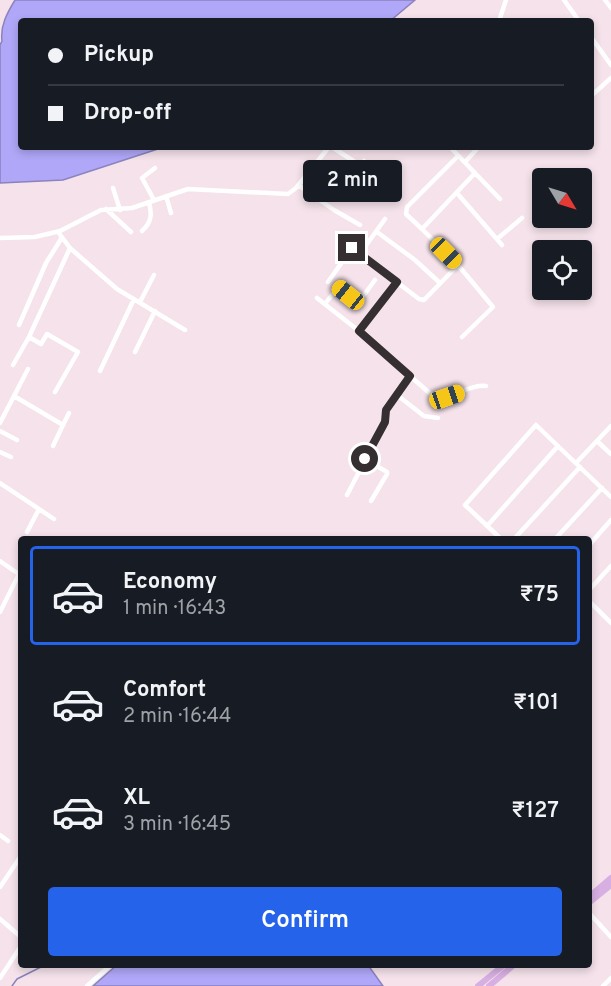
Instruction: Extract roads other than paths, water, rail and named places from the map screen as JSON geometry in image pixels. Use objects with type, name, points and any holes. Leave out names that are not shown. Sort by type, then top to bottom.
[{"type":"main road","points":[[592,894],[611,878]]},
{"type":"main road","points":[[592,901],[611,885]]},
{"type":"main road","points":[[478,986],[500,968]]},
{"type":"main road","points":[[489,986],[510,968]]},
{"type":"street","points":[[500,18],[507,0]]},
{"type":"street","points":[[564,0],[577,18]]},
{"type":"street","points":[[605,0],[610,6]]},
{"type":"street","points":[[594,41],[611,65]]},
{"type":"street","points":[[594,93],[611,78]]},
{"type":"street","points":[[0,238],[34,237],[58,232],[101,210],[132,208],[195,189],[288,194],[328,150]]},
{"type":"street","points":[[337,150],[362,163],[359,172],[389,193]]},
{"type":"street","points":[[453,150],[500,199]]},
{"type":"street","points":[[465,162],[476,150]]},
{"type":"street","points":[[458,156],[407,207],[406,214],[458,265],[493,307],[462,337]]},
{"type":"street","points":[[142,231],[151,218],[151,201],[142,178],[155,168]]},
{"type":"street","points":[[422,229],[475,173]]},
{"type":"street","points":[[298,185],[360,225]]},
{"type":"street","points":[[113,188],[120,210]]},
{"type":"street","points":[[457,193],[502,245]]},
{"type":"street","points":[[166,196],[171,213]]},
{"type":"street","points":[[106,209],[131,232]]},
{"type":"street","points":[[497,239],[522,218]]},
{"type":"street","points":[[366,244],[385,219]]},
{"type":"street","points":[[58,232],[70,248],[105,279],[185,330]]},
{"type":"street","points":[[377,232],[416,260],[440,283]]},
{"type":"street","points":[[19,325],[46,263],[61,238]]},
{"type":"street","points":[[13,365],[29,337],[70,248]]},
{"type":"street","points":[[328,282],[352,248],[419,299],[424,300],[458,265]]},
{"type":"street","points":[[100,371],[137,301],[154,275]]},
{"type":"street","points":[[325,304],[338,287],[358,303],[375,280]]},
{"type":"street","points":[[359,331],[397,282]]},
{"type":"street","points":[[317,298],[359,331],[430,394],[440,398],[478,386],[486,386]]},
{"type":"street","points":[[135,352],[155,311]]},
{"type":"street","points":[[29,337],[41,344],[47,334],[78,352],[55,392]]},
{"type":"street","points":[[0,423],[28,369]]},
{"type":"street","points":[[348,495],[385,422],[384,413],[410,376]]},
{"type":"street","points":[[397,394],[424,416],[438,418]]},
{"type":"street","points":[[14,396],[63,424]]},
{"type":"street","points":[[53,446],[69,413]]},
{"type":"street","points":[[498,536],[465,505],[536,425],[611,496]]},
{"type":"street","points":[[517,536],[611,426]]},
{"type":"street","points":[[0,431],[17,440]]},
{"type":"street","points":[[597,441],[611,454]]},
{"type":"street","points":[[487,526],[558,446]]},
{"type":"street","points":[[0,452],[11,457]]},
{"type":"street","points":[[365,459],[387,472],[371,501]]},
{"type":"street","points":[[0,483],[54,519]]},
{"type":"street","points":[[558,536],[602,488]]},
{"type":"street","points":[[27,532],[39,509]]},
{"type":"street","points":[[592,542],[611,520]]},
{"type":"street","points":[[0,561],[18,574]]},
{"type":"street","points":[[592,587],[611,566]]},
{"type":"street","points":[[0,612],[18,579]]},
{"type":"street","points":[[592,604],[611,623]]},
{"type":"street","points":[[0,835],[8,841]]},
{"type":"street","points":[[0,887],[18,860]]},
{"type":"street","points":[[592,916],[611,937]]},
{"type":"street","points":[[1,923],[18,935]]},
{"type":"street","points":[[0,978],[18,951]]},
{"type":"street","points":[[87,986],[107,968]]},
{"type":"street","points":[[603,986],[611,978]]},
{"type":"waterway","points":[[12,986],[17,979],[39,968]]}]
